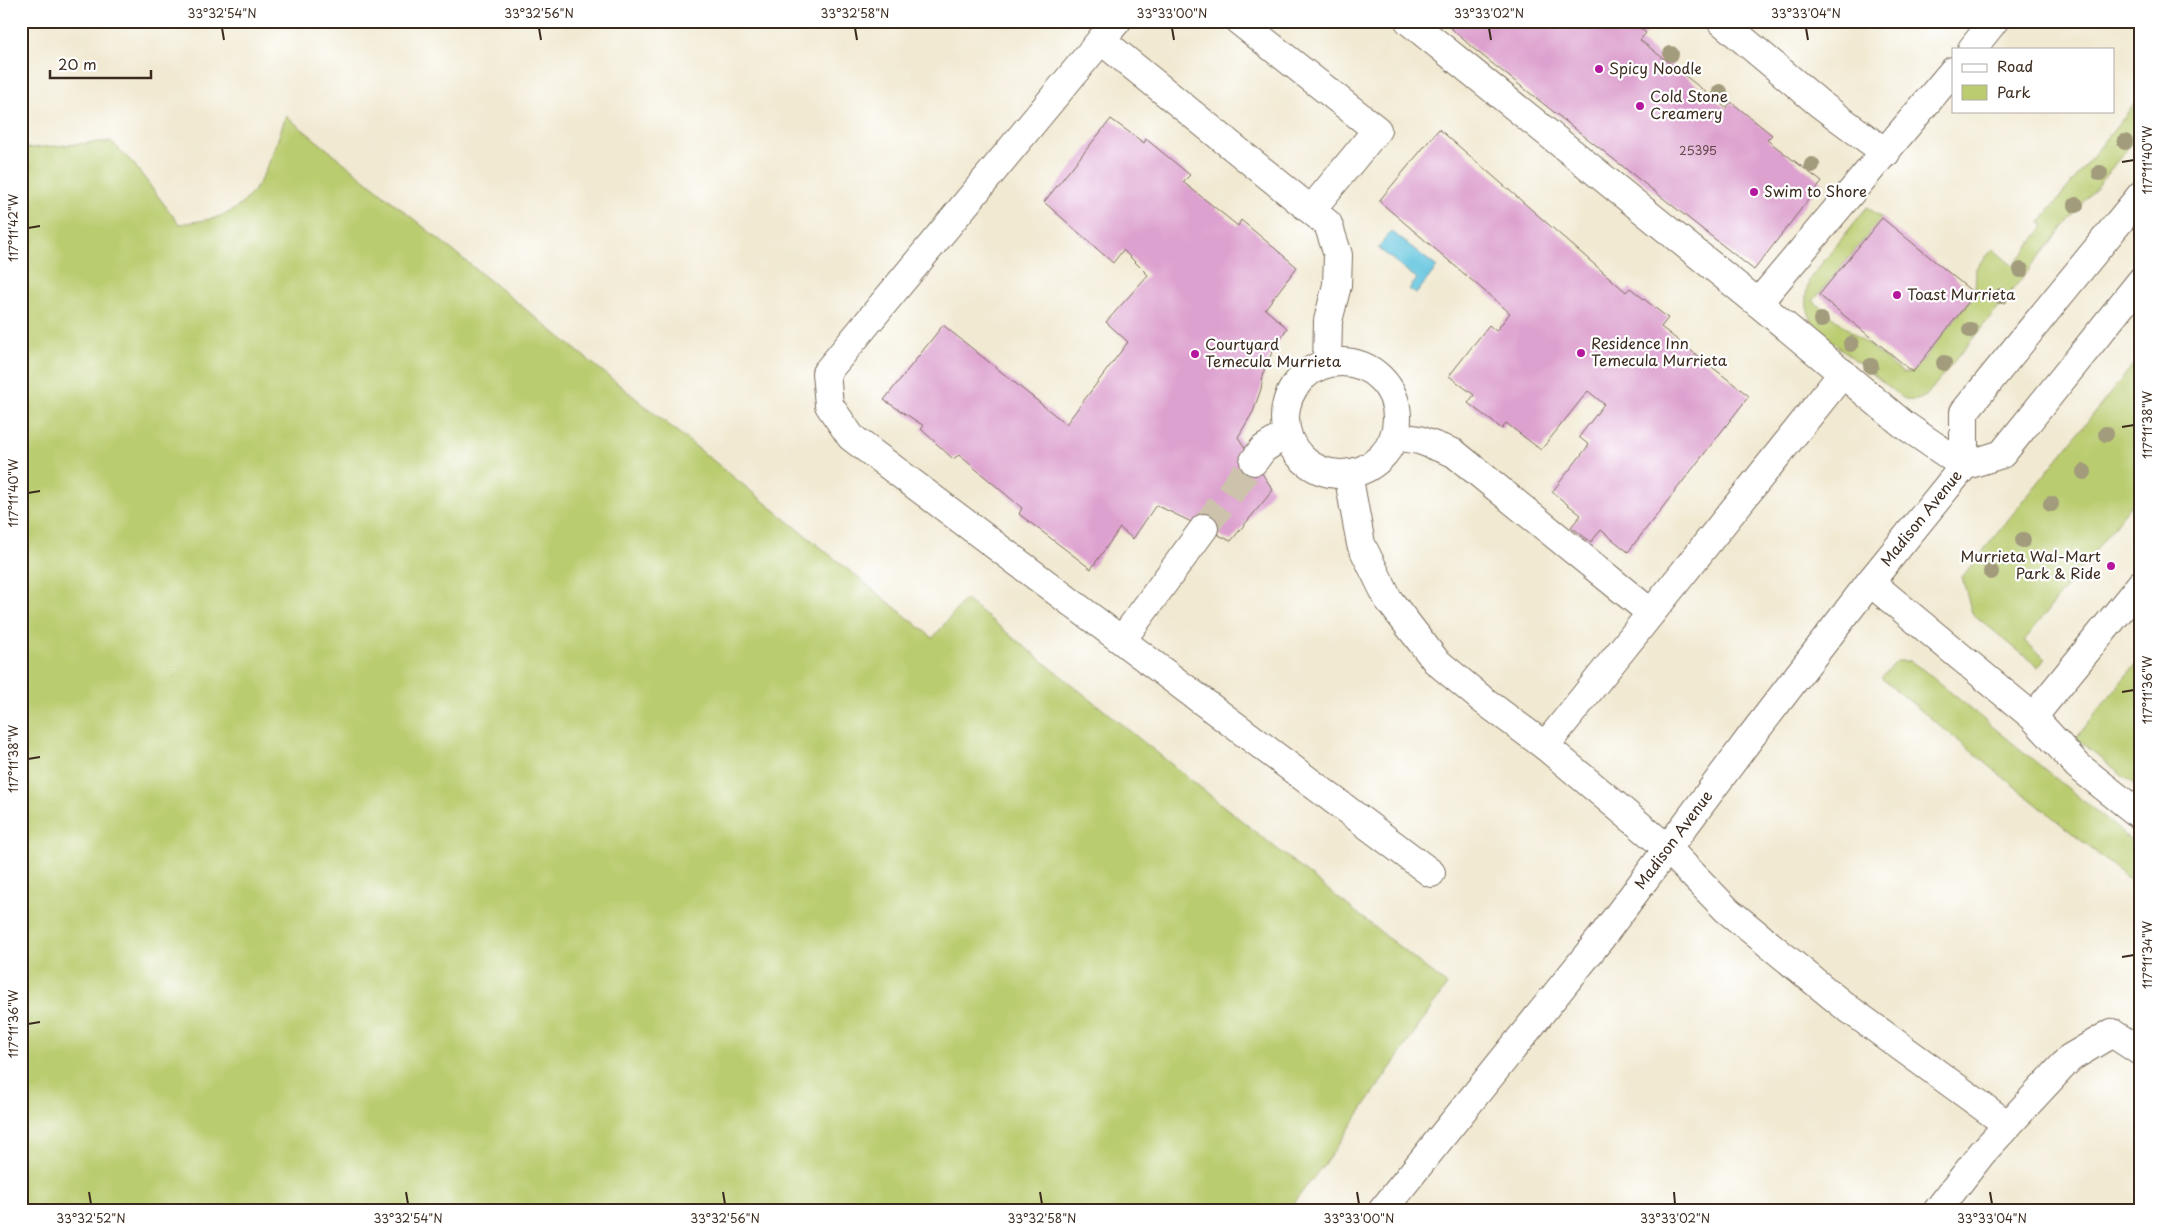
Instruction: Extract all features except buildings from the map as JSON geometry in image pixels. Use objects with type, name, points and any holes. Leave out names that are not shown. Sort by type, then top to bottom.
[{"type":"street","points":[[1239,21],[1377,130],[1311,210]]},
{"type":"street","points":[[1409,21],[1758,302],[1903,424],[1964,466]]},
{"type":"street","points":[[1721,21],[1820,104],[1886,153]]},
{"type":"street","points":[[1973,48],[1994,21]]},
{"type":"street","points":[[1328,363],[1328,321],[1337,285],[1338,255],[1328,224],[1109,31],[826,373],[829,405],[851,437],[1431,873]]},
{"type":"street","points":[[1758,302],[1886,153],[1952,72]]},
{"type":"street","name":"Madison Avenue","points":[[1964,466],[1964,412],[2141,195]]},
{"type":"street","name":"Madison Avenue","points":[[1382,1211],[1601,938],[1870,582],[1964,466],[2002,454],[2141,281]]},
{"type":"street","points":[[1340,361],[1364,366],[1385,382],[1392,392],[1398,417],[1395,436],[1386,453],[1363,471],[1334,474],[1320,471],[1308,464],[1297,453],[1287,434],[1285,412],[1288,398],[1295,385],[1305,374],[1328,363],[1340,361]]},
{"type":"street","points":[[1546,746],[1843,373]]},
{"type":"street","points":[[1254,461],[1263,449],[1287,434]]},
{"type":"street","points":[[1395,436],[1420,440],[1454,453],[1651,613]]},
{"type":"street","points":[[1348,474],[1361,544],[1388,598],[1436,661],[1483,700],[1546,746],[1668,849],[1727,910],[1819,985],[2008,1125]]},
{"type":"street","points":[[1122,640],[1204,528]]},
{"type":"street","points":[[1870,582],[2032,718],[2078,766],[2141,816]]},
{"type":"street","points":[[2032,718],[2141,584]]},
{"type":"street","points":[[1937,1211],[1982,1153],[2070,1058],[2112,1033],[2141,1052]]},
{"type":"green space","points":[[2141,96],[2141,132],[1926,396],[1914,400],[1903,398],[1816,329],[1806,303],[1808,284],[1811,277],[1867,207],[1882,218],[1813,301],[1903,373],[1913,372],[1975,294],[1976,268],[1993,249],[2013,266],[2042,229],[2044,225],[2040,222]]},
{"type":"green space","points":[[286,116],[933,638],[965,599],[1447,985],[1329,1158],[1287,1211],[21,1211],[21,149],[111,141],[133,163],[179,224],[214,218],[230,212],[243,203],[262,178]]},
{"type":"green space","points":[[2141,355],[2141,492],[2024,641],[2046,659],[2038,667],[1972,613],[1962,577]]},
{"type":"green space","points":[[2141,657],[2141,790],[2076,738]]},
{"type":"green space","points":[[1897,661],[1910,661],[1922,669],[2141,848],[2141,889],[1881,678]]},
{"type":"water","points":[[1391,231],[1437,267],[1416,294],[1409,289],[1417,279],[1378,248]]},
{"type":"tunnel","points":[[1204,528],[1254,461]]},
{"type":"place","name":"Spicy Noodle","points":[[1599,69]]},
{"type":"place","name":"Cold Stone Creamery","points":[[1640,106]]},
{"type":"place","name":"Swim to Shore","points":[[1754,192]]},
{"type":"place","name":"Toast Murrieta","points":[[1897,295]]},
{"type":"place","name":"Residence Inn Temecula Murrieta","points":[[1581,353]]},
{"type":"place","name":"Courtyard Temecula Murrieta","points":[[1195,354]]},
{"type":"place","name":"Murrieta Wal-Mart Park & Ride","points":[[2111,566]]}]
